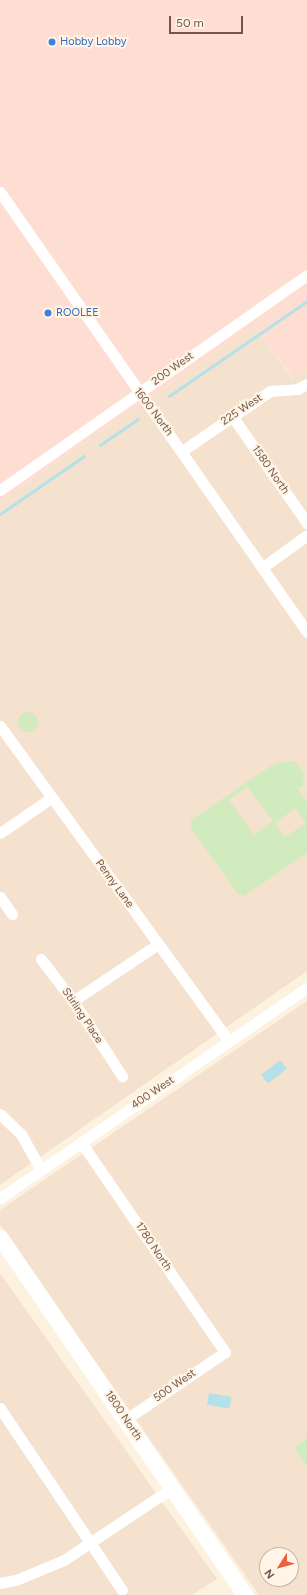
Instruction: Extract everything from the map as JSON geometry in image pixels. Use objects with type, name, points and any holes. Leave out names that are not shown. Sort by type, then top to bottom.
[{"type":"street","name":"1600 North","points":[[0,192],[139,394],[182,451],[307,632]]},
{"type":"street","name":"200 West","points":[[0,490],[307,275]]},
{"type":"street","name":"225 West","points":[[182,451],[232,416],[276,388],[297,389],[307,384]]},
{"type":"street","name":"1580 North","points":[[232,416],[307,523]]},
{"type":"street","points":[[263,567],[307,535]]},
{"type":"street","name":"Penny Lane","points":[[0,726],[229,1041]]},
{"type":"street","points":[[0,834],[51,798]]},
{"type":"street","points":[[0,897],[12,914]]},
{"type":"street","points":[[73,1001],[158,944]]},
{"type":"street","name":"Stirling Place","points":[[40,959],[73,1001],[122,1076]]},
{"type":"street","name":"400 West","points":[[0,1198],[307,988]]},
{"type":"street","points":[[0,1114],[21,1134],[41,1170]]},
{"type":"street","name":"1780 North","points":[[81,1142],[225,1352]]},
{"type":"street","name":"1800 North","points":[[0,1237],[245,1595]]},
{"type":"street","name":"500 West","points":[[125,1420],[225,1352]]},
{"type":"street","points":[[0,1408],[122,1590]]},
{"type":"street","points":[[0,1583],[16,1580],[64,1560],[172,1488]]},
{"type":"shaded area","points":[[0,0],[307,0],[307,368],[293,378],[255,326],[0,501]]},
{"type":"shaded area","points":[[255,326],[292,378],[307,368],[307,971],[0,1185],[0,501]]},
{"type":"shaded area","points":[[307,1001],[307,1595],[259,1595],[0,1225],[0,1210]]},
{"type":"shaded area","points":[[0,1273],[217,1579],[192,1595],[0,1595]]},
{"type":"green space","points":[[28,712],[35,715],[38,722],[35,729],[28,732],[21,729],[18,722],[21,715]]},
{"type":"green space","points":[[295,761],[305,775],[302,778],[305,784],[298,789],[307,802],[307,853],[244,896],[238,894],[191,829],[191,820],[275,763]],"holes":[[[247,787],[273,821],[254,835],[229,800]],[[296,808],[306,823],[285,837],[275,823]]]},
{"type":"green space","points":[[307,1438],[307,1466],[294,1448]]},
{"type":"water","points":[[280,1060],[287,1069],[268,1083],[261,1075]]},
{"type":"water","points":[[209,1393],[232,1397],[230,1409],[207,1405]]},
{"type":"waterway","points":[[169,396],[307,301]]},
{"type":"waterway","points":[[100,445],[138,419]]},
{"type":"waterway","points":[[0,514],[84,456]]},
{"type":"place","name":"Hobby Lobby","points":[[52,42]]},
{"type":"place","name":"ROOLEE","points":[[48,313]]}]
